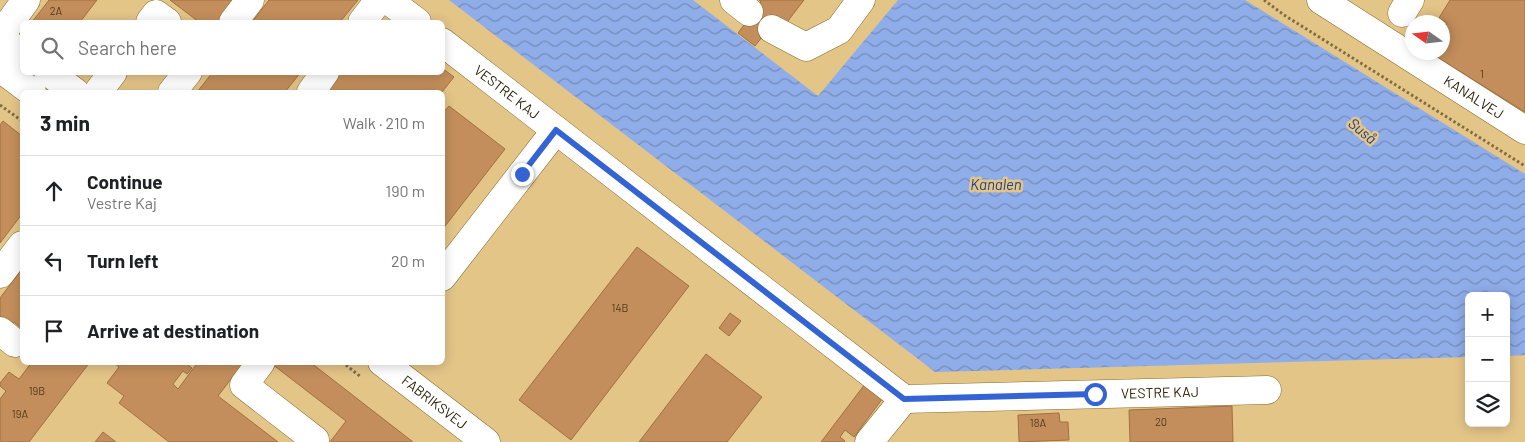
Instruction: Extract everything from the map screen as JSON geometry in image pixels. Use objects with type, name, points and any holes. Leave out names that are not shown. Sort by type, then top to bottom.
[{"type":"street","points":[[20,52],[0,37],[26,0]]},
{"type":"street","points":[[235,20],[250,0]]},
{"type":"street","points":[[364,20],[379,0]]},
{"type":"street","points":[[388,0],[414,20]]},
{"type":"street","points":[[772,28],[806,47],[839,30],[861,0]]},
{"type":"street","name":"KANALVEJ","points":[[1321,0],[1525,130]]},
{"type":"street","points":[[152,20],[156,14],[164,20]]},
{"type":"street","name":"VESTRE KAJ","points":[[445,44],[904,399],[1267,390]]},
{"type":"street","points":[[0,68],[29,90]]},
{"type":"street","points":[[52,75],[72,90]]},
{"type":"street","points":[[100,90],[111,75]]},
{"type":"street","points":[[174,90],[186,75]]},
{"type":"street","points":[[312,90],[323,75]]},
{"type":"street","points":[[445,273],[556,130]]},
{"type":"street","points":[[0,274],[20,248]]},
{"type":"street","points":[[259,365],[244,385],[315,440]]},
{"type":"street","name":"FABRIKSVEJ","points":[[386,365],[486,442]]},
{"type":"street","points":[[869,442],[904,399]]},
{"type":"path","points":[[1264,0],[1284,16],[1525,166]]},
{"type":"path","points":[[0,105],[20,120]]},
{"type":"water","name":"Kanalen","points":[[449,0],[693,0],[818,96],[898,0],[1245,0],[1525,174],[1525,355],[1510,356],[1510,292],[1465,292],[1465,357],[935,372]]},
{"type":"building","points":[[49,0],[97,0],[82,20],[34,20]]},
{"type":"building","points":[[170,0],[242,0],[227,20],[196,20]]},
{"type":"building","points":[[269,0],[358,0],[342,20],[254,20]]},
{"type":"building","points":[[759,0],[804,0],[781,30],[773,23],[755,46],[738,33],[761,2]]},
{"type":"building","points":[[1450,0],[1525,0],[1525,112],[1442,60],[1450,60],[1450,15],[1441,15]]},
{"type":"building","points":[[445,70],[454,77],[444,90],[327,90],[339,75],[445,75]]},
{"type":"building","points":[[211,75],[299,75],[287,90],[199,90]]},
{"type":"building","points":[[449,106],[505,149],[445,226],[445,111]]},
{"type":"building","points":[[3,121],[20,134],[20,217],[0,243],[0,125]]},
{"type":"building","points":[[637,247],[689,286],[571,440],[519,400]]},
{"type":"building","points":[[20,272],[20,327],[14,322],[8,330],[0,324],[0,298]]},
{"type":"building","points":[[730,313],[741,321],[729,336],[719,328]]},
{"type":"building","points":[[706,354],[762,397],[727,442],[639,442]]},
{"type":"building","points":[[30,365],[88,365],[29,442],[0,442],[0,399],[6,391],[0,386],[0,383],[9,372],[19,379]]},
{"type":"building","points":[[117,365],[188,365],[192,368],[187,374],[183,371],[173,384],[178,389],[196,365],[242,365],[218,396],[278,442],[169,442],[119,403],[124,396],[107,383],[119,367]]},
{"type":"building","points":[[273,365],[314,365],[413,442],[330,442],[346,421]]},
{"type":"building","points":[[865,384],[883,398],[854,437],[845,430],[840,437],[844,442],[821,442]]},
{"type":"building","points":[[1232,406],[1233,442],[1130,442],[1129,410]]},
{"type":"building","points":[[1059,413],[1060,422],[1068,422],[1069,440],[1019,442],[1018,415]]},
{"type":"building","points":[[103,432],[116,442],[95,442]]},
{"type":"route","points":[[522,174],[556,130],[904,399],[1095,394]]},
{"type":"water label","name":"Suså","points":[[1362,131]]}]
